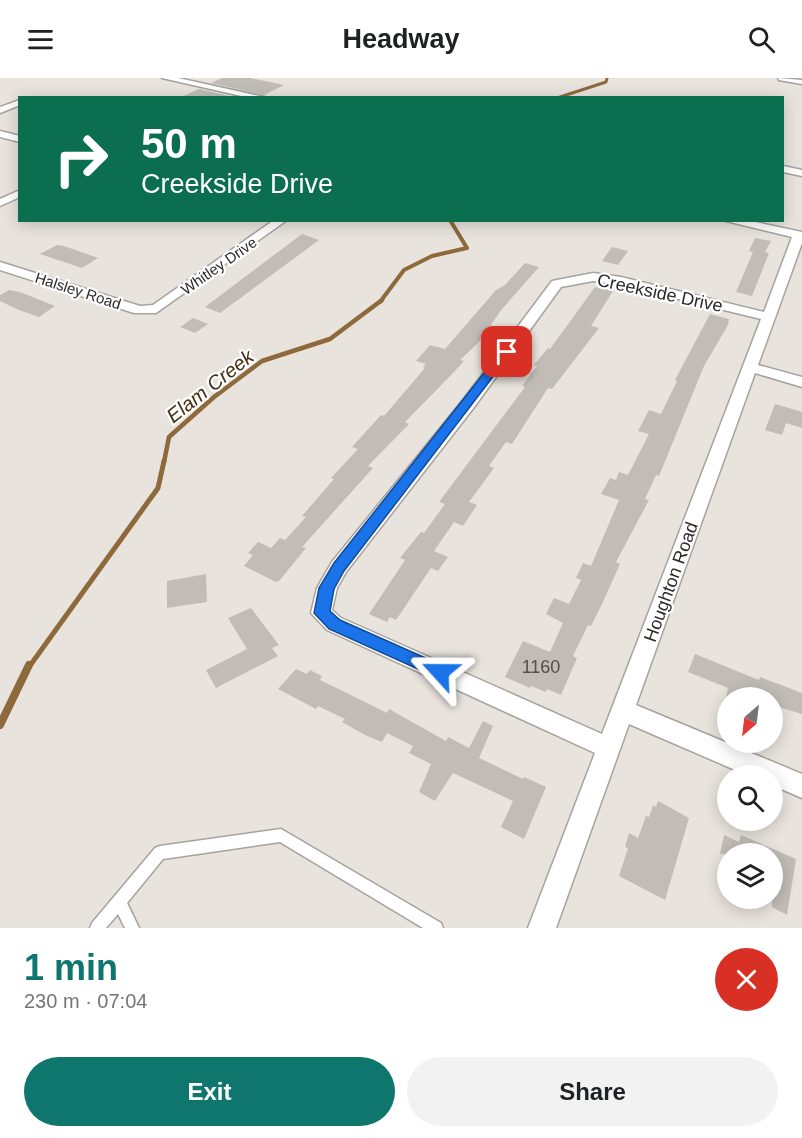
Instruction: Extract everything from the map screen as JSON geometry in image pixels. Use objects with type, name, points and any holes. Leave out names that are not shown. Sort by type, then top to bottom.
[{"type":"street","points":[[165,78],[255,96]]},
{"type":"street","points":[[782,78],[802,82]]},
{"type":"street","points":[[0,110],[18,103]]},
{"type":"street","points":[[0,134],[18,138]]},
{"type":"street","points":[[784,170],[802,173]]},
{"type":"street","points":[[0,203],[18,194]]},
{"type":"street","name":"Whitley Drive","points":[[156,309],[279,222]]},
{"type":"street","points":[[736,222],[800,236]]},
{"type":"street","name":"Houghton Road","points":[[542,928],[800,236]]},
{"type":"street","name":"Halsley Road","points":[[0,266],[139,310],[156,309]]},
{"type":"street","name":"Creekside Drive","points":[[609,748],[334,624],[321,613],[327,588],[339,567],[469,402],[557,284],[593,277],[621,281],[768,317]]},
{"type":"street","points":[[750,368],[802,382]]},
{"type":"street","points":[[624,711],[802,786]]},
{"type":"lane","points":[[97,928],[160,853],[281,835],[436,928]]},
{"type":"lane","points":[[119,902],[132,928]]},
{"type":"building","points":[[222,78],[250,78],[284,85],[264,95],[211,83]]},
{"type":"building","points":[[199,89],[229,96],[183,96]]},
{"type":"building","points":[[302,234],[319,240],[220,313],[205,307]]},
{"type":"building","points":[[755,238],[771,241],[765,252],[769,253],[752,296],[736,292],[753,252],[749,251]]},
{"type":"building","points":[[57,245],[98,258],[82,268],[40,254]]},
{"type":"building","points":[[612,247],[628,251],[618,265],[602,261]]},
{"type":"building","points":[[525,263],[539,267],[502,309],[478,343],[460,360],[464,361],[405,422],[409,424],[368,466],[373,468],[302,547],[306,548],[279,581],[276,582],[244,566],[253,555],[248,553],[258,542],[271,548],[280,538],[285,540],[306,517],[302,516],[334,479],[331,478],[358,449],[352,447],[381,415],[384,416],[425,368],[423,367],[426,364],[416,361],[430,345],[445,349],[496,290],[505,285]]},
{"type":"building","points":[[595,287],[613,291],[591,326],[599,328],[552,389],[548,388],[512,444],[506,442],[489,466],[494,468],[469,502],[477,505],[463,526],[454,522],[434,551],[448,557],[438,571],[431,568],[396,620],[390,617],[387,622],[369,614],[405,560],[400,558],[421,532],[424,533],[445,504],[439,502],[525,387],[522,386],[537,366],[534,365],[548,348],[550,349]]},
{"type":"building","points":[[9,290],[55,306],[39,317],[0,301],[0,295]]},
{"type":"building","points":[[710,314],[729,319],[728,325],[704,366],[659,476],[656,475],[645,499],[649,500],[616,562],[620,564],[602,604],[591,626],[588,625],[573,656],[577,658],[561,695],[547,689],[546,692],[531,686],[530,688],[505,677],[523,641],[550,652],[563,623],[546,614],[554,598],[569,604],[581,580],[576,578],[583,563],[591,566],[619,500],[601,494],[610,478],[616,480],[619,472],[628,475],[649,434],[638,431],[649,410],[661,414],[677,381],[675,380]]},
{"type":"building","points":[[193,318],[208,324],[195,333],[180,327]]},
{"type":"building","points":[[775,404],[802,412],[802,428],[786,423],[782,435],[765,430]]},
{"type":"building","points":[[206,574],[207,602],[167,608],[167,581]]},
{"type":"building","points":[[251,608],[279,645],[272,648],[278,656],[216,688],[206,670],[247,649],[228,618]]},
{"type":"building","points":[[695,654],[759,680],[760,677],[802,693],[802,714],[783,708],[783,687],[726,687],[688,672]]},
{"type":"building","points":[[296,669],[307,674],[310,670],[322,676],[320,680],[387,713],[389,709],[446,741],[448,737],[469,748],[483,721],[493,726],[479,758],[546,787],[524,839],[501,827],[513,801],[453,773],[435,801],[419,792],[431,764],[409,753],[413,746],[387,733],[382,742],[367,736],[342,722],[345,719],[318,706],[316,709],[278,689]]},
{"type":"building","points":[[658,801],[689,818],[665,900],[619,876],[628,848],[625,847],[629,833],[638,838],[646,816],[649,817],[653,805],[656,807]]},
{"type":"building","points":[[724,835],[739,842],[741,835],[759,843],[722,843]]},
{"type":"building","points":[[783,853],[796,859],[787,915],[776,909],[783,909]]},
{"type":"waterway","name":"Elam Creek","points":[[563,96],[606,82],[607,78]]},
{"type":"waterway","name":"Elam Creek","points":[[381,301],[404,270],[432,256],[467,248],[451,222]]},
{"type":"waterway","name":"Elam Creek","points":[[164,462],[169,437],[214,397],[262,361],[330,339],[381,301]]},
{"type":"waterway","name":"Elam Creek","points":[[29,667],[158,488],[164,461]]},
{"type":"waterway","name":"Elam Creek","points":[[0,725],[29,665]]},
{"type":"route","points":[[440,672],[334,624],[321,613],[327,588],[339,567],[507,352]]}]
